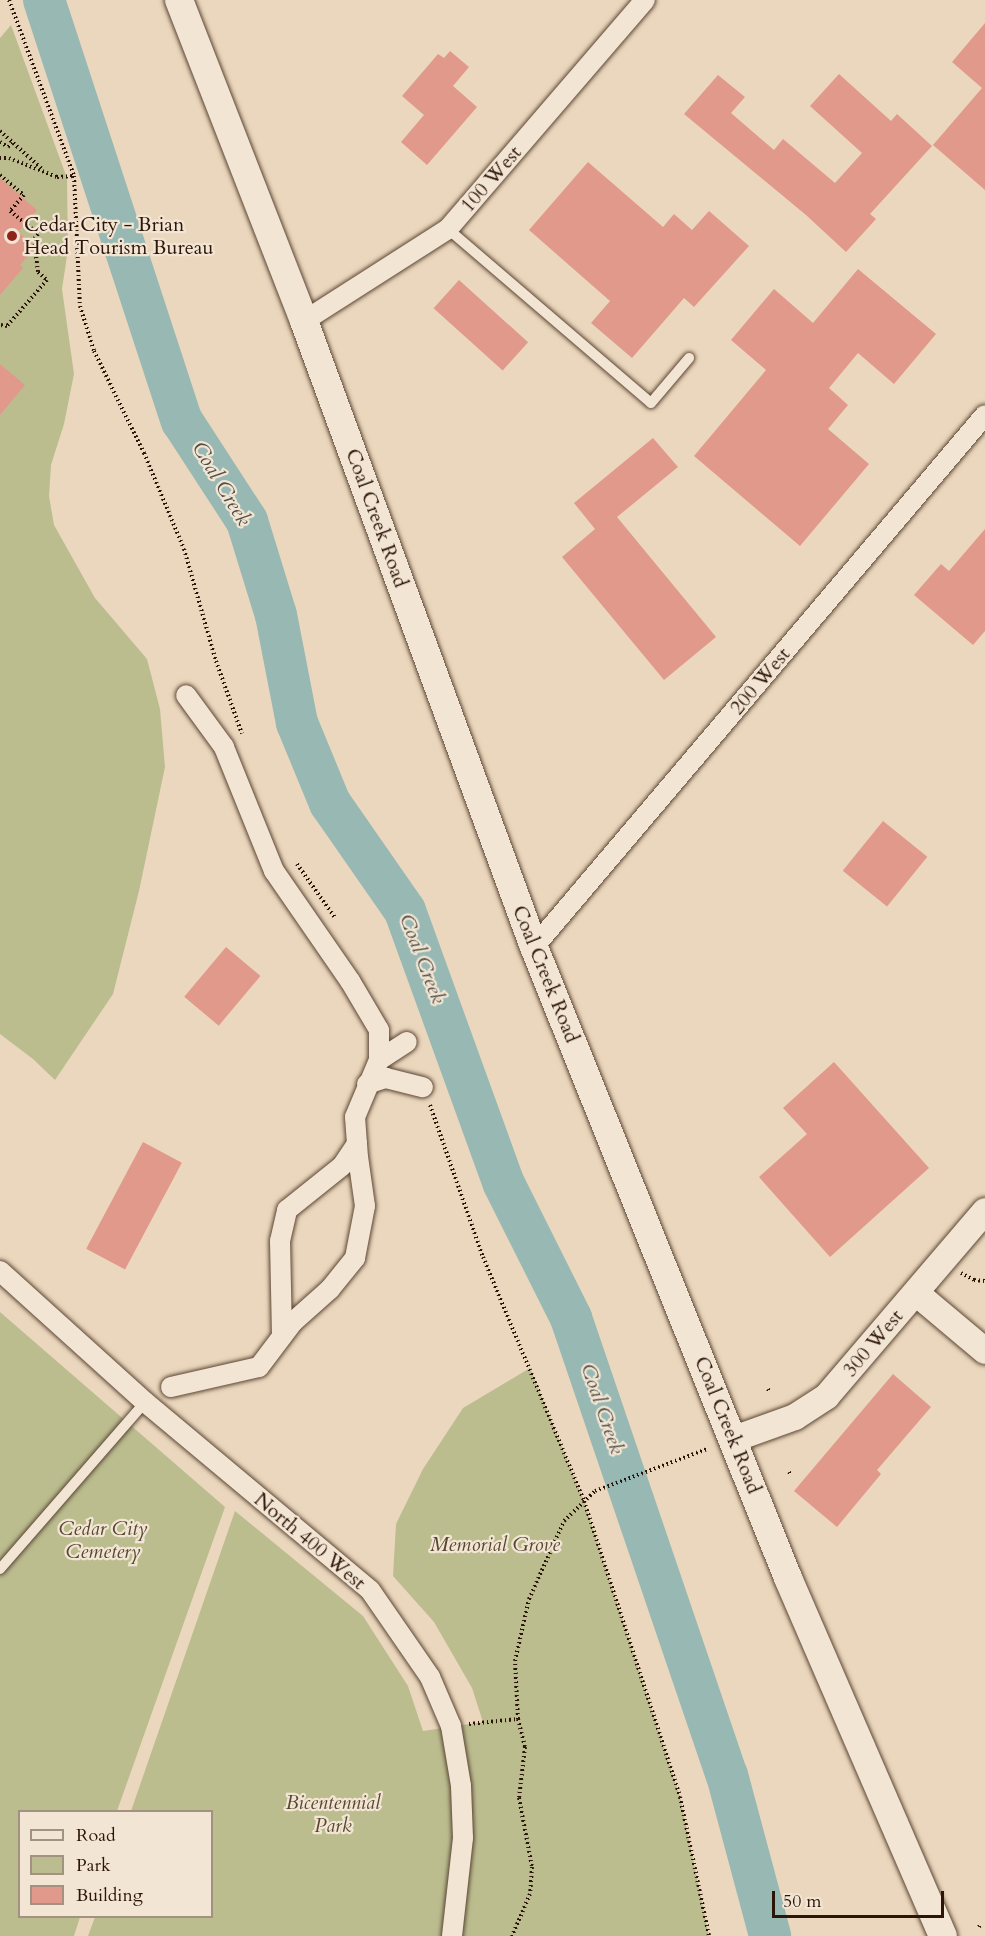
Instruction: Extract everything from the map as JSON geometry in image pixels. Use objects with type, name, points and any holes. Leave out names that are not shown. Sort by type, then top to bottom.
[{"type":"main road","name":"Coal Creek Road","points":[[179,0],[304,321],[534,947],[734,1439],[788,1578],[943,1936]]},
{"type":"street","name":"100 West","points":[[304,321],[448,228],[645,0]]},
{"type":"street","name":"200 West","points":[[534,947],[985,415]]},
{"type":"street","points":[[171,1387],[259,1367],[293,1322],[330,1289],[354,1258],[365,1206],[355,1117],[379,1060],[379,1030],[350,981],[274,871],[224,747],[186,695]]},
{"type":"street","points":[[379,1060],[407,1042]]},
{"type":"street","points":[[367,1084],[386,1078],[423,1087]]},
{"type":"street","points":[[282,1336],[280,1241],[288,1210],[342,1166],[357,1143]]},
{"type":"street","name":"300 West","points":[[734,1439],[795,1417],[827,1396],[985,1211]]},
{"type":"street","name":"North 400 West","points":[[0,1271],[145,1402],[370,1590],[430,1677],[451,1726],[461,1786],[463,1838],[452,1936]]},
{"type":"street","points":[[916,1293],[985,1351]]},
{"type":"lane","points":[[448,228],[651,403],[689,358]]},
{"type":"lane","points":[[0,1569],[145,1402]]},
{"type":"path","points":[[0,131],[44,171]]},
{"type":"path","points":[[0,142],[8,147],[13,143]]},
{"type":"path","points":[[0,158],[57,177],[74,177]]},
{"type":"path","points":[[0,175],[24,195],[10,211],[38,234],[34,239],[38,272],[47,280],[7,326],[0,325]]},
{"type":"path","points":[[512,1936],[530,1894],[532,1867],[519,1798],[525,1747],[518,1719],[515,1661],[529,1599],[564,1521],[595,1491],[707,1449]]},
{"type":"path","points":[[451,1726],[518,1719]]},
{"type":"green space","points":[[11,25],[67,178],[68,249],[62,289],[74,374],[64,424],[51,465],[49,496],[54,525],[95,598],[147,659],[160,709],[165,767],[139,891],[113,994],[55,1080],[33,1059],[0,1034],[0,38]]},
{"type":"green space","name":"Cedar City Cemetery","points":[[0,1312],[225,1507],[117,1810],[18,1810],[18,1918],[80,1918],[74,1936],[0,1936]]},
{"type":"green space","name":"Bicentennial Park","points":[[530,1368],[584,1501],[680,1797],[709,1936],[88,1936],[95,1918],[213,1918],[213,1810],[131,1810],[235,1511],[363,1616],[408,1686],[423,1731],[483,1722],[472,1688],[434,1622],[393,1576],[396,1524],[423,1469],[463,1408]]},
{"type":"building","points":[[985,23],[985,190],[933,145],[982,88],[952,62]]},
{"type":"building","points":[[450,51],[469,67],[453,86],[477,107],[427,165],[401,142],[424,115],[402,96],[438,54],[444,58]]},
{"type":"building","points":[[839,74],[891,121],[897,114],[932,146],[870,214],[876,219],[846,252],[806,215],[684,114],[718,75],[745,97],[731,113],[774,150],[783,139],[835,183],[862,153],[810,106]]},
{"type":"building","points":[[588,162],[663,227],[674,214],[692,230],[709,211],[749,246],[694,307],[684,298],[632,358],[591,323],[610,301],[529,230]]},
{"type":"building","name":"Cedar City - Brian Head Tourism Bureau","points":[[0,178],[37,210],[18,232],[36,247],[20,265],[23,268],[0,295]]},
{"type":"building","points":[[858,269],[936,334],[894,384],[858,353],[829,388],[848,405],[828,429],[869,464],[800,546],[694,456],[766,370],[731,340],[774,289],[813,323]]},
{"type":"building","points":[[459,280],[528,342],[503,370],[434,308]]},
{"type":"building","points":[[0,364],[25,385],[0,415]]},
{"type":"building","points":[[653,438],[678,467],[617,517],[716,637],[664,680],[562,557],[595,529],[574,503]]},
{"type":"building","points":[[985,529],[985,631],[973,645],[914,595],[941,564],[949,571]]},
{"type":"building","points":[[883,821],[927,857],[887,907],[843,871]]},
{"type":"building","points":[[226,947],[260,976],[219,1026],[184,997]]},
{"type":"building","points":[[834,1062],[929,1168],[830,1257],[759,1177],[807,1134],[783,1108]]},
{"type":"building","points":[[143,1142],[182,1163],[125,1269],[86,1249]]},
{"type":"building","points":[[893,1374],[931,1407],[877,1470],[881,1474],[837,1527],[794,1491]]},
{"type":"waterway","name":"Coal Creek","points":[[44,0],[182,421],[247,521],[276,615],[297,723],[330,803],[405,911],[504,1184],[571,1318],[727,1775],[770,1936]]},
{"type":"place","name":"Cedar City - Brian Head Tourism Bureau","points":[[12,236]]},
{"type":"park label","name":"Memorial Grove","points":[[495,1544]]}]
